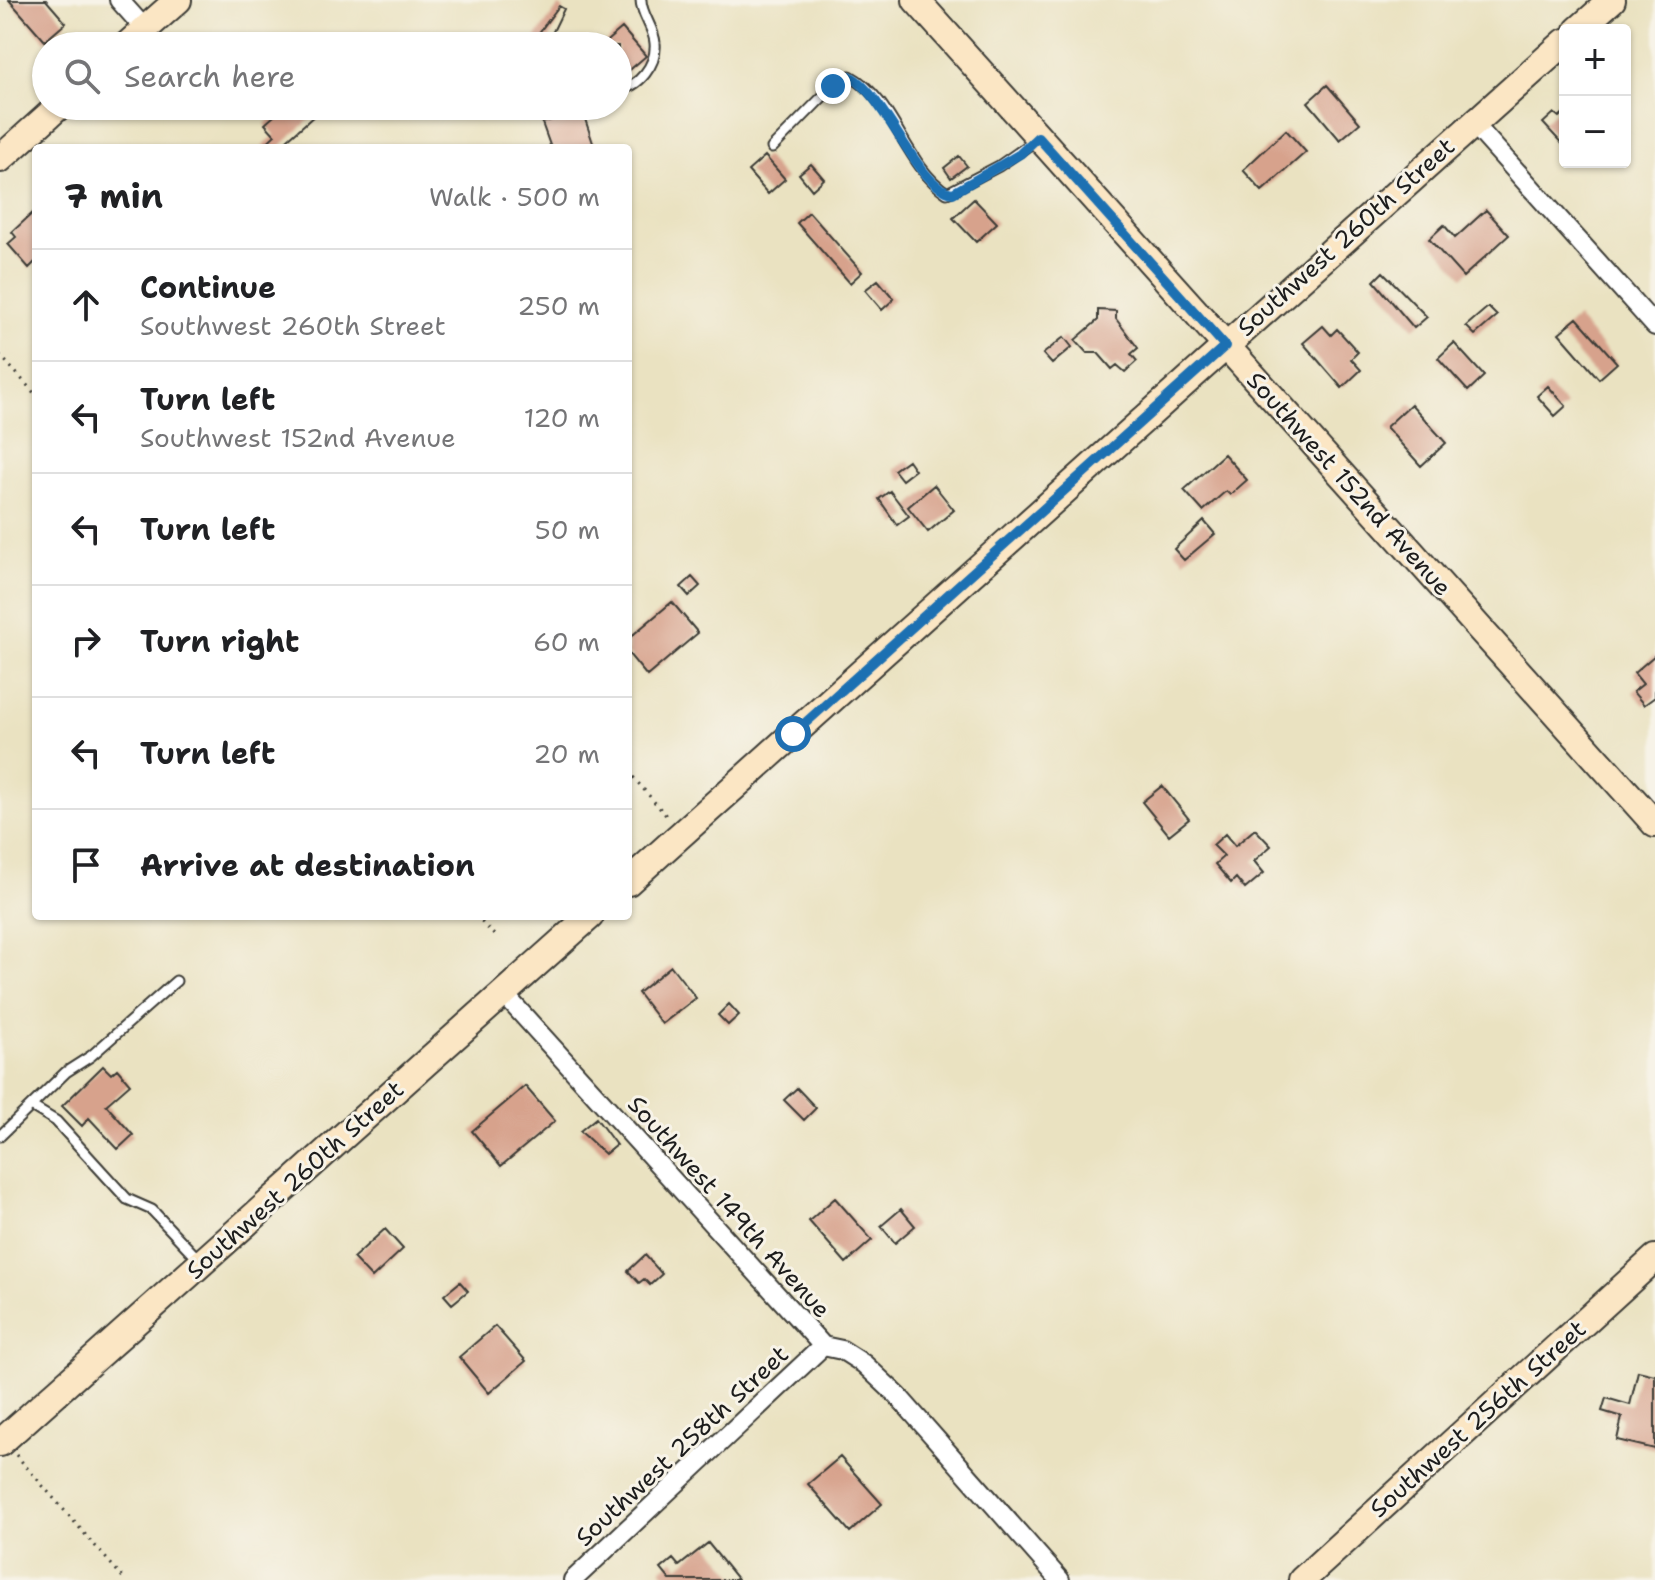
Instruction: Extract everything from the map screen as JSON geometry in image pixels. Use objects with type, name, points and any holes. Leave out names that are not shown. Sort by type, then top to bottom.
[{"type":"street","points":[[119,0],[132,32]]},
{"type":"street","points":[[142,32],[178,0]]},
{"type":"street","name":"Southwest 152nd Avenue","points":[[916,0],[1655,824]]},
{"type":"street","points":[[1585,24],[1612,0]]},
{"type":"street","name":"Southwest 260th Street","points":[[632,878],[1559,47]]},
{"type":"street","points":[[0,159],[43,120]]},
{"type":"street","points":[[1473,123],[1655,326]]},
{"type":"street","name":"Southwest 260th Street","points":[[2,1442],[585,920]]},
{"type":"street","name":"Southwest 149th Avenue","points":[[503,993],[823,1346],[842,1350],[864,1364],[898,1396],[1060,1580]]},
{"type":"street","name":"Southwest 256th Street","points":[[1302,1580],[1655,1258]]},
{"type":"street","name":"Southwest 258th Street","points":[[573,1580],[823,1346]]},
{"type":"lane","points":[[632,84],[653,58],[655,43],[641,0]]},
{"type":"lane","points":[[772,148],[833,86],[850,76],[869,90],[923,169],[947,193],[953,193],[999,166],[1038,137]]},
{"type":"lane","points":[[0,1136],[66,1072],[91,1056],[176,981]]},
{"type":"lane","points":[[31,1106],[56,1121],[127,1199],[152,1210],[202,1263]]},
{"type":"path","points":[[0,355],[32,391]]},
{"type":"path","points":[[632,776],[682,834]]},
{"type":"path","points":[[480,920],[495,936]]},
{"type":"path","points":[[2,1442],[125,1580]]},
{"type":"building","points":[[9,0],[46,0],[66,23],[56,32],[37,32]]},
{"type":"building","points":[[559,6],[564,9],[553,32],[540,32]]},
{"type":"building","points":[[632,40],[646,56],[632,68]]},
{"type":"building","points":[[1327,85],[1360,123],[1340,140],[1308,102]]},
{"type":"building","points":[[1554,113],[1559,117],[1559,140],[1543,123]]},
{"type":"building","points":[[269,120],[309,120],[282,144],[265,144],[275,135],[265,124]]},
{"type":"building","points":[[585,120],[593,144],[550,144],[542,123]]},
{"type":"building","points":[[1286,130],[1306,152],[1262,191],[1243,170]]},
{"type":"building","points":[[765,156],[785,179],[768,194],[748,171]]},
{"type":"building","points":[[959,156],[967,166],[951,178],[944,168]]},
{"type":"building","points":[[811,164],[824,179],[812,190],[799,174]]},
{"type":"building","points":[[974,199],[997,223],[976,242],[953,218]]},
{"type":"building","points":[[1486,210],[1509,235],[1463,277],[1429,239],[1444,225],[1455,238]]},
{"type":"building","points":[[809,212],[862,272],[850,283],[797,223]]},
{"type":"building","points":[[32,214],[32,265],[29,268],[8,244],[16,237],[12,232]]},
{"type":"building","points":[[1383,272],[1427,317],[1414,328],[1374,281]]},
{"type":"building","points":[[878,280],[894,299],[882,310],[865,290]]},
{"type":"building","points":[[1488,307],[1497,316],[1475,335],[1466,326]]},
{"type":"building","points":[[1098,310],[1116,311],[1116,319],[1138,348],[1131,354],[1137,361],[1125,372],[1117,365],[1112,369],[1098,353],[1087,353],[1075,340],[1098,320]]},
{"type":"building","points":[[1577,318],[1617,363],[1599,379],[1559,333]]},
{"type":"building","points":[[1323,326],[1331,335],[1337,329],[1358,352],[1351,359],[1361,370],[1342,388],[1303,343]]},
{"type":"building","points":[[1064,337],[1072,347],[1052,364],[1043,354]]},
{"type":"building","points":[[1454,343],[1484,376],[1468,391],[1438,358]]},
{"type":"building","points":[[1548,386],[1566,406],[1555,416],[1537,396]]},
{"type":"building","points":[[1411,404],[1446,443],[1421,466],[1386,427]]},
{"type":"building","points":[[1224,454],[1247,480],[1230,495],[1226,491],[1203,511],[1184,490]]},
{"type":"building","points":[[908,460],[915,470],[902,480],[894,470]]},
{"type":"building","points":[[934,485],[954,510],[928,532],[908,507]]},
{"type":"building","points":[[890,491],[909,516],[897,525],[879,499]]},
{"type":"building","points":[[1204,521],[1215,534],[1184,560],[1174,549]]},
{"type":"building","points":[[692,577],[700,586],[689,596],[681,587]]},
{"type":"building","points":[[672,602],[698,633],[647,676],[632,658],[632,636]]},
{"type":"building","points":[[1655,655],[1655,697],[1644,705],[1633,692],[1643,684],[1634,673]]},
{"type":"building","points":[[1162,786],[1189,819],[1169,835],[1142,802]]},
{"type":"building","points":[[1255,829],[1271,846],[1254,861],[1264,873],[1245,889],[1236,878],[1231,883],[1215,864],[1224,856],[1213,845],[1225,834],[1235,846]]},
{"type":"building","points":[[671,966],[696,998],[662,1024],[638,993]]},
{"type":"building","points":[[729,1004],[739,1015],[728,1025],[718,1015]]},
{"type":"building","points":[[103,1066],[111,1074],[117,1069],[130,1084],[106,1105],[133,1135],[118,1149],[89,1118],[82,1126],[62,1106]]},
{"type":"building","points":[[525,1086],[555,1121],[501,1166],[472,1131]]},
{"type":"building","points":[[797,1088],[816,1108],[804,1120],[784,1100]]},
{"type":"building","points":[[596,1118],[616,1145],[605,1154],[580,1131]]},
{"type":"building","points":[[835,1198],[872,1240],[846,1263],[809,1221]]},
{"type":"building","points":[[901,1209],[915,1226],[895,1243],[881,1226]]},
{"type":"building","points":[[385,1229],[403,1249],[372,1278],[353,1258]]},
{"type":"building","points":[[645,1255],[662,1274],[650,1285],[644,1279],[639,1283],[628,1271]]},
{"type":"building","points":[[460,1282],[468,1291],[452,1304],[444,1295]]},
{"type":"building","points":[[495,1326],[526,1361],[489,1393],[459,1357]]},
{"type":"building","points":[[1638,1371],[1655,1375],[1655,1449],[1617,1440],[1622,1417],[1602,1411],[1606,1398],[1630,1405]]},
{"type":"building","points":[[840,1457],[882,1504],[850,1532],[808,1484]]},
{"type":"building","points":[[708,1543],[738,1580],[670,1580],[661,1569],[673,1559],[679,1566]]},
{"type":"route","points":[[793,734],[1225,346],[1038,137],[1020,154],[953,193],[947,193],[923,169],[869,90],[850,76],[833,86]]}]
